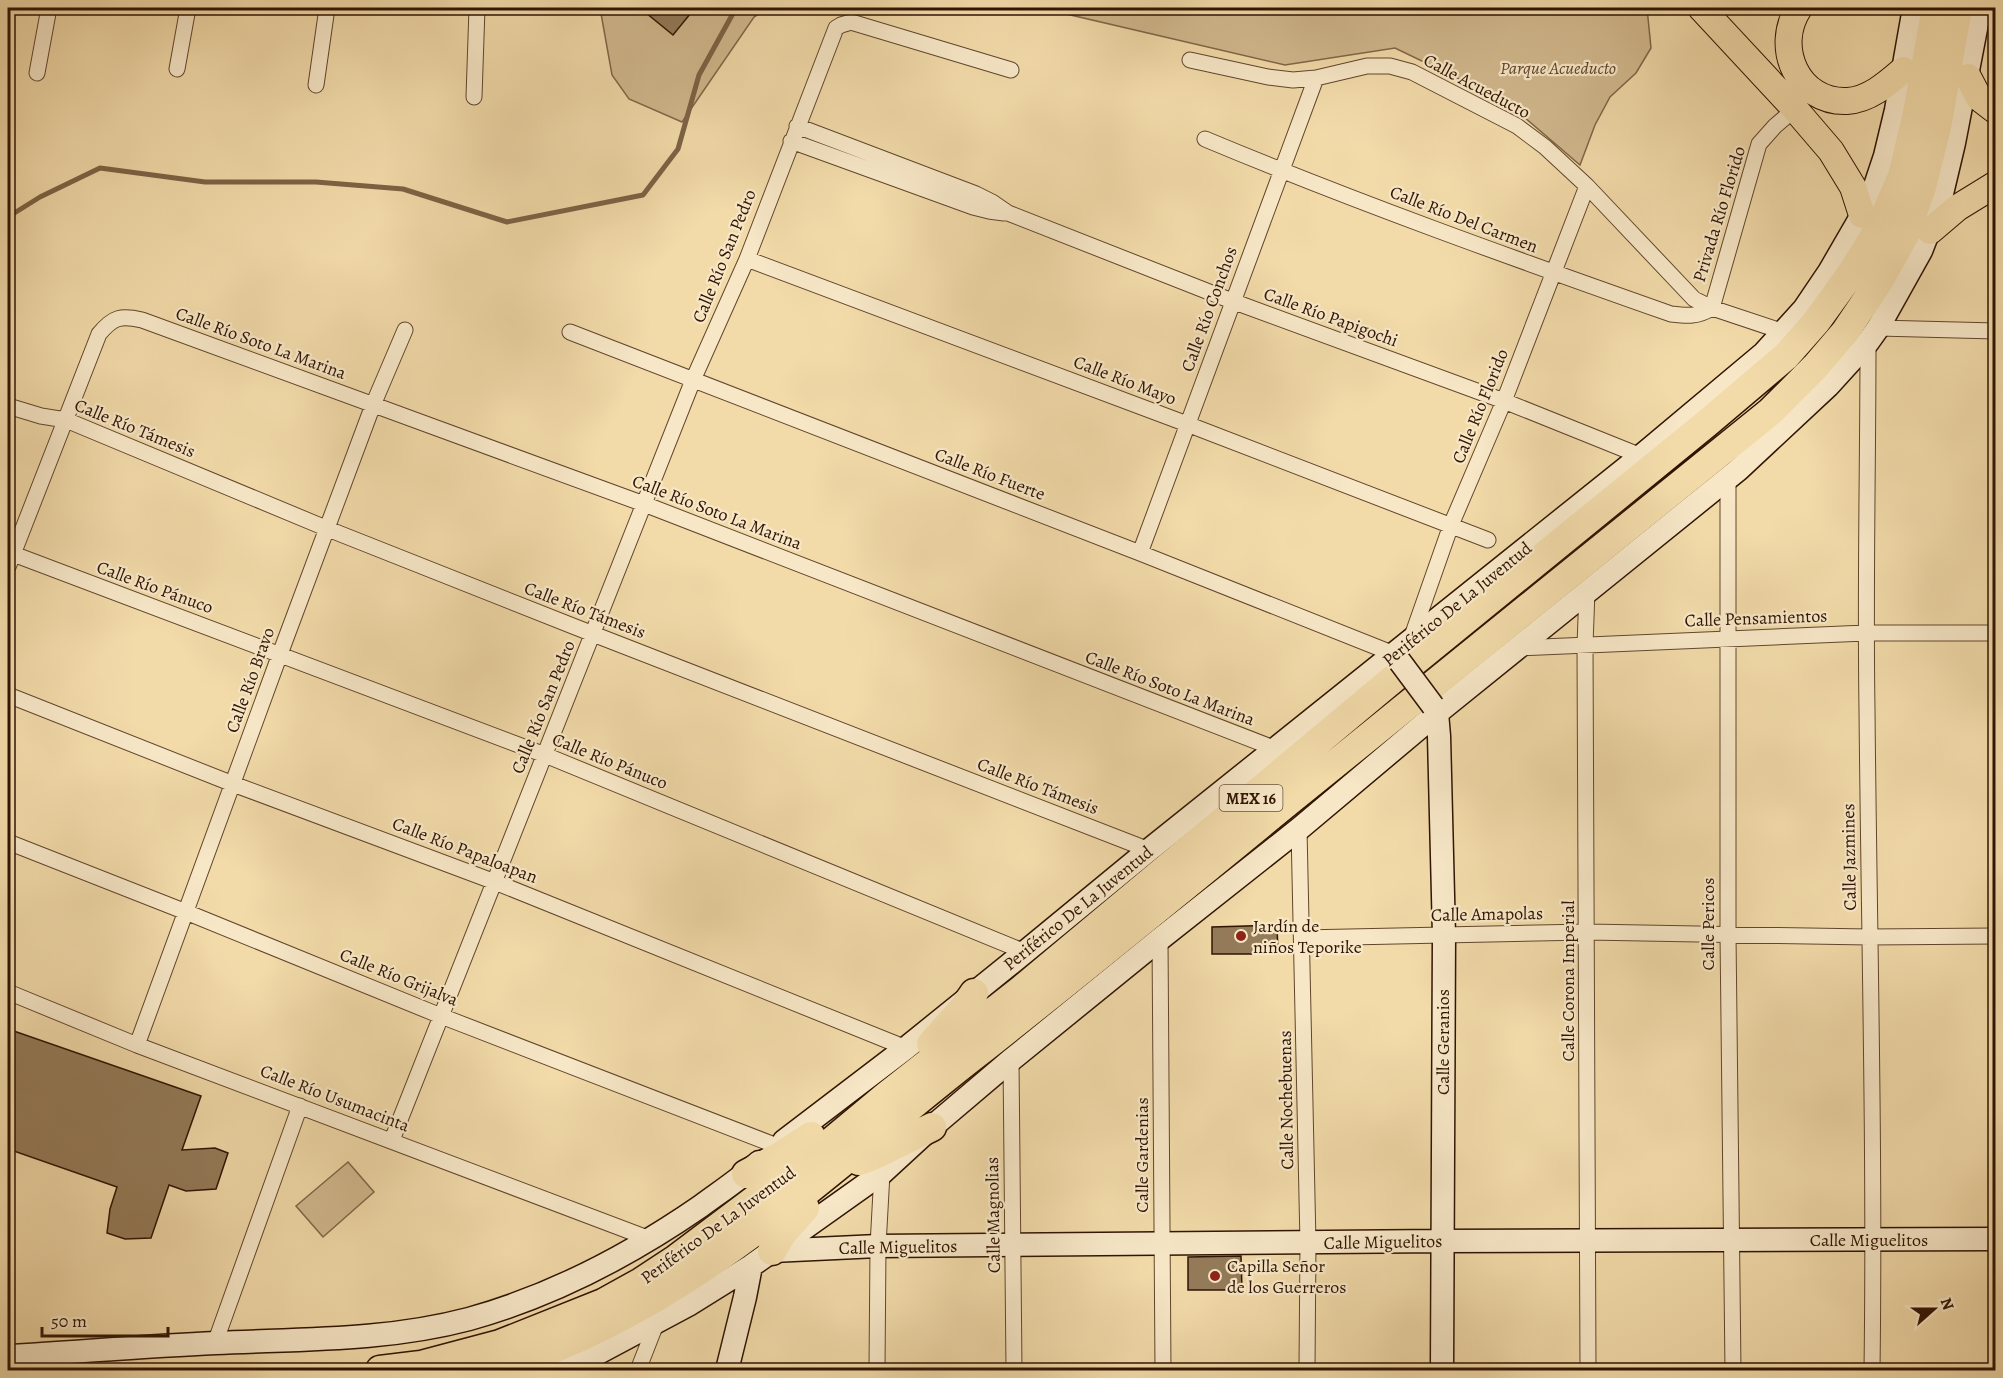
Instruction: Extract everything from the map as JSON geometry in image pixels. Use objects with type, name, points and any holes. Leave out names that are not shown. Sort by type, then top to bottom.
[{"type":"highway","name":"MEX 16","points":[[1939,29],[1958,8]]},
{"type":"highway","points":[[1939,29],[1954,143]]},
{"type":"highway","name":"Periférico De La Juventud","points":[[380,1371],[422,1365],[500,1344],[603,1303],[641,1282],[709,1235],[826,1146],[1022,989],[1399,674],[1786,356],[1850,275],[1880,227],[1902,176],[1939,29]]},
{"type":"highway","name":"Periférico De La Juventud","points":[[494,1371],[617,1320],[657,1299],[713,1263],[833,1172],[900,1114],[1035,1008],[1770,412],[1815,367],[1845,332],[1878,283],[1906,233],[1922,187],[1937,128],[1939,29]]},
{"type":"highway","points":[[746,1174],[780,1156],[843,1115],[895,1089],[974,993]]},
{"type":"highway","points":[[761,1258],[816,1196],[833,1172],[932,1127]]},
{"type":"main road","points":[[1701,8],[1831,151],[1853,187],[1862,215]]},
{"type":"main road","points":[[1799,8],[1793,17],[1787,40],[1792,65],[1806,86],[1828,99],[1849,101],[1871,94],[1903,70]]},
{"type":"main road","name":"Periférico De La Juventud","points":[[8,1356],[215,1343],[344,1339],[409,1331],[468,1319],[555,1289],[650,1239],[746,1174],[777,1146],[906,1048],[1149,850],[1401,651],[1749,366],[1804,309],[1829,272],[1862,215],[1885,156],[1903,70],[1939,29],[1980,8]]},
{"type":"main road","name":"Periférico De La Juventud","points":[[552,1371],[586,1359],[656,1323],[761,1258],[882,1173],[1011,1060],[1299,829],[1435,710],[1519,648],[1728,478],[1828,386],[1873,335],[1921,251],[1940,202],[1968,77],[1939,29]]},
{"type":"main road","points":[[1968,77],[1979,98],[1995,111]]},
{"type":"main road","points":[[1930,231],[1957,208],[1995,184]]},
{"type":"main road","points":[[1401,651],[1435,710]]},
{"type":"main road","name":"Calle Geranios","points":[[1435,710],[1444,934],[1442,1371]]},
{"type":"main road","name":"Calle Miguelitos","points":[[761,1258],[878,1246],[1995,1239]]},
{"type":"main road","points":[[727,1371],[745,1298],[761,1258]]},
{"type":"street","points":[[38,73],[49,8]]},
{"type":"street","points":[[177,69],[188,8]]},
{"type":"street","points":[[316,86],[327,8]]},
{"type":"street","points":[[474,97],[477,8]]},
{"type":"street","name":"Calle Río San Pedro","points":[[392,1140],[693,380],[747,259],[836,28],[851,22],[1011,70]]},
{"type":"street","name":"Calle Acueducto","points":[[1191,60],[1268,77],[1293,80],[1316,78],[1367,66],[1390,66],[1412,72],[1517,126],[1545,147],[1587,186],[1694,299],[1712,308],[1784,332]]},
{"type":"street","name":"Calle Río Conchos","points":[[1140,553],[1316,78]]},
{"type":"street","name":"Privada Río Florido","points":[[1712,308],[1759,144],[1795,109]]},
{"type":"street","name":"Calle Río Papigochi","points":[[797,126],[976,194],[1008,213],[1232,301],[1504,401],[1641,456]]},
{"type":"street","name":"Calle Río Del Carmen","points":[[1205,139],[1282,171],[1552,273],[1671,314],[1700,315],[1712,308]]},
{"type":"street","name":"Calle Río Papigochi","points":[[791,141],[973,207],[989,212],[1008,213]]},
{"type":"street","name":"Calle Río Florido","points":[[1401,651],[1504,401],[1587,186]]},
{"type":"street","name":"Calle Río Mayo","points":[[747,259],[1488,540]]},
{"type":"street","name":"Calle Río Soto La Marina","points":[[66,420],[99,334],[106,325],[114,320],[126,316],[141,320],[644,504],[1275,749]]},
{"type":"street","name":"Calle Río Bravo","points":[[137,1045],[373,405],[405,330]]},
{"type":"street","points":[[1873,335],[1995,331]]},
{"type":"street","name":"Calle Río Fuerte","points":[[570,332],[1140,553],[1401,651]]},
{"type":"street","name":"Calle Jazmines","points":[[1872,1371],[1874,1240],[1866,633],[1873,335]]},
{"type":"street","name":"Calle Río Támesis","points":[[8,406],[41,416],[66,420],[328,529],[1149,850]]},
{"type":"street","points":[[9,558],[66,420]]},
{"type":"street","name":"Calle Pericos","points":[[1728,478],[1728,935],[1733,1371]]},
{"type":"street","name":"Calle Río Pánuco","points":[[9,558],[280,654],[545,755],[1025,952]]},
{"type":"street","name":"Calle Corona Imperial","points":[[1587,591],[1585,645],[1588,932],[1588,1371]]},
{"type":"street","name":"Calle Pensamientos","points":[[1519,648],[1866,633],[1995,633]]},
{"type":"street","name":"Calle Río Papaloapan","points":[[8,695],[233,784],[495,882],[906,1048]]},
{"type":"street","name":"Calle Nochebuenas","points":[[1299,829],[1308,1243],[1307,1371]]},
{"type":"street","name":"Calle Río Grijalva","points":[[8,842],[441,1016],[777,1146]]},
{"type":"street","name":"Calle Amapolas","points":[[1302,938],[1588,932],[1869,937],[1995,936]]},
{"type":"street","name":"Calle Gardenias","points":[[1160,939],[1163,1371]]},
{"type":"street","name":"Calle Río Usumacinta","points":[[8,992],[137,1045],[650,1239]]},
{"type":"street","name":"Calle Magnolias","points":[[1011,1060],[1014,1371]]},
{"type":"street","points":[[215,1343],[300,1106]]},
{"type":"street","points":[[877,1371],[878,1246],[882,1173]]},
{"type":"street","points":[[638,1371],[656,1323]]},
{"type":"green space","points":[[600,8],[768,8],[754,17],[682,122],[629,99],[612,75]]},
{"type":"green space","name":"Parque Acueducto","points":[[1057,8],[1647,8],[1651,48],[1636,73],[1610,97],[1595,125],[1580,165],[1517,111],[1478,88],[1395,48],[1285,65],[1058,12]]},
{"type":"green space","points":[[348,1162],[374,1192],[323,1237],[296,1206]]},
{"type":"building","points":[[640,8],[695,8],[673,35]]},
{"type":"building","points":[[1277,925],[1278,954],[1212,954],[1212,927]]},
{"type":"building","points":[[8,1029],[201,1096],[182,1150],[215,1148],[228,1153],[216,1189],[186,1191],[169,1185],[151,1238],[125,1239],[107,1233],[110,1209],[117,1187],[8,1149]]},
{"type":"building","name":"Capilla Señor de los Guerreros","points":[[1241,1256],[1242,1290],[1188,1290],[1188,1257]]},
{"type":"waterway","points":[[8,217],[40,197],[100,168],[205,182],[316,182],[403,189],[507,222],[643,195],[678,149],[699,75],[736,8]]},
{"type":"place","name":"Jardín de niños Teporike","points":[[1241,936]]},
{"type":"place","name":"Capilla Señor de los Guerreros","points":[[1215,1276]]}]
